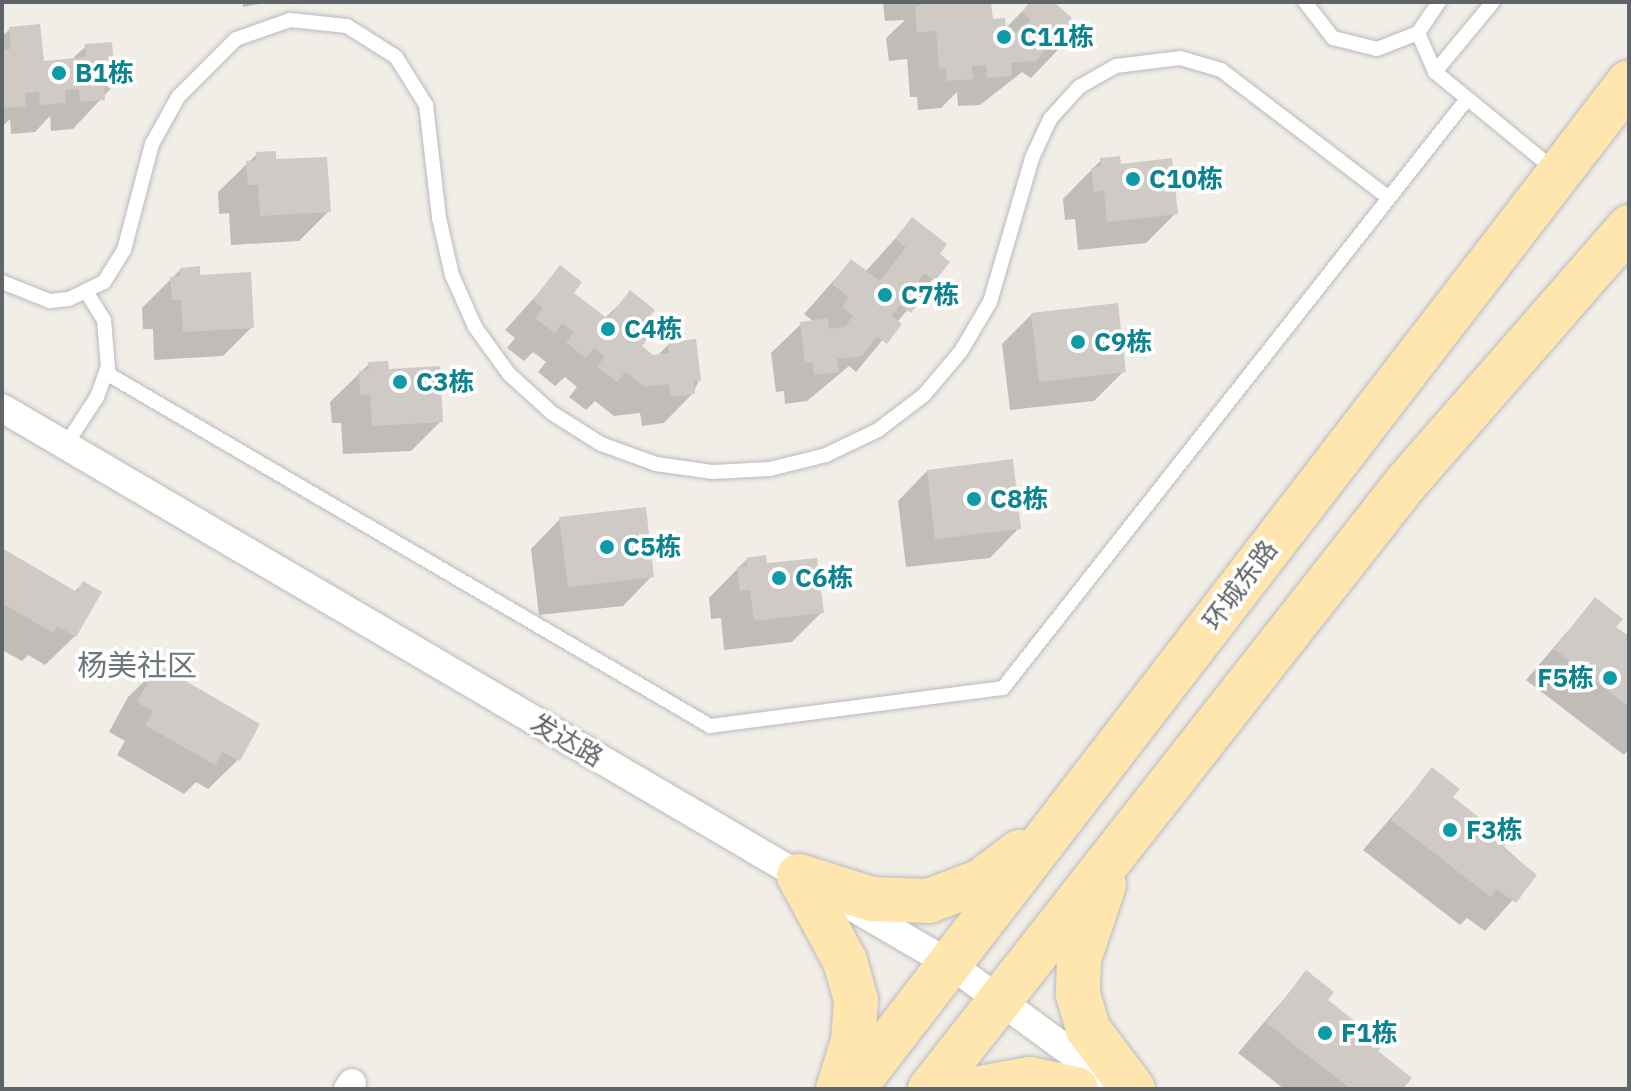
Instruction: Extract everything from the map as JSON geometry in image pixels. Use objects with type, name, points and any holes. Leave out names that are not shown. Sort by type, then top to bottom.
[{"type":"main road","name":"环城东路","points":[[853,1089],[1556,172],[1629,82]]},
{"type":"main road","points":[[930,1089],[1406,483],[1629,227]]},
{"type":"main road","points":[[799,876],[872,899],[929,901],[981,881],[1060,820]]},
{"type":"main road","points":[[1114,855],[1079,959],[1078,994],[1088,1029],[1133,1089]]},
{"type":"main road","points":[[799,876],[845,961],[856,1000],[853,1041],[838,1089]]},
{"type":"main road","points":[[975,1089],[1030,1079],[1076,1089]]},
{"type":"street","name":"发达路","points":[[2,408],[950,964],[1002,997],[1121,1089]]},
{"type":"lane","points":[[1305,2],[1325,31],[1354,47],[1387,47],[1418,33],[1439,2]]},
{"type":"lane","points":[[1435,72],[1493,2]]},
{"type":"lane","points":[[2,282],[50,301],[87,293],[104,282],[124,250],[152,144],[178,97],[236,39],[290,20],[347,26],[396,57],[426,105],[439,218],[452,275],[475,327],[509,374],[552,413],[601,444],[656,464],[741,471],[826,455],[878,430],[924,395],[961,351],[990,302],[1032,158],[1050,119],[1079,87],[1116,66],[1180,58],[1221,70],[1389,198]]},
{"type":"lane","points":[[1418,33],[1435,72],[1556,172]]},
{"type":"lane","points":[[106,373],[710,726],[1003,688],[1467,99]]},
{"type":"lane","points":[[65,446],[106,373],[107,335],[87,293]]},
{"type":"building","name":"C11栋","points":[[933,2],[991,2],[993,19],[1005,18],[1006,32],[1020,31],[1031,19],[1022,12],[1030,2],[1054,2],[1072,18],[1068,23],[1078,32],[1062,50],[1051,42],[1036,61],[1011,63],[1012,76],[987,78],[986,65],[972,66],[973,79],[947,81],[946,68],[939,69],[936,31],[917,33],[915,6]]},
{"type":"building","name":"B1栋","points":[[40,24],[44,61],[86,57],[85,44],[112,42],[116,86],[104,87],[105,100],[80,102],[79,89],[65,90],[66,103],[40,105],[39,92],[25,93],[26,106],[2,108],[2,49],[11,49],[9,27]]},
{"type":"building","points":[[276,151],[276,159],[327,157],[331,212],[260,216],[258,185],[248,185],[246,161],[256,160],[256,152]]},
{"type":"building","name":"C10栋","points":[[1120,156],[1121,164],[1172,158],[1178,214],[1107,222],[1104,190],[1094,192],[1091,168],[1101,167],[1100,158]]},
{"type":"building","name":"C7栋","points":[[912,217],[947,244],[940,254],[950,262],[935,281],[924,273],[916,285],[926,292],[911,313],[900,305],[892,316],[902,324],[887,344],[877,336],[862,356],[837,359],[839,372],[814,375],[813,362],[805,363],[800,322],[828,318],[829,329],[845,327],[853,316],[842,307],[849,297],[832,284],[851,259],[880,281],[906,247],[895,239]]},
{"type":"building","name":"C4栋","points":[[560,265],[582,282],[574,293],[608,319],[630,290],[655,310],[642,327],[651,335],[642,346],[653,355],[669,353],[668,342],[696,339],[701,381],[694,381],[695,394],[671,397],[669,384],[645,387],[625,372],[617,382],[597,367],[605,356],[594,348],[586,358],[566,342],[574,332],[562,323],[555,333],[535,318],[543,308],[533,300]]},
{"type":"building","points":[[200,266],[200,275],[251,272],[254,328],[183,332],[181,300],[172,300],[170,277],[180,276],[180,268]]},
{"type":"building","name":"C9栋","points":[[1118,303],[1126,372],[1039,382],[1031,313]]},
{"type":"building","name":"C3栋","points":[[388,361],[389,369],[440,366],[443,422],[372,426],[370,394],[360,395],[359,371],[369,370],[368,362]]},
{"type":"building","name":"C8栋","points":[[1013,459],[1021,529],[935,539],[927,470]]},
{"type":"building","name":"C5栋","points":[[646,507],[654,577],[568,587],[559,517]]},
{"type":"building","points":[[2,548],[77,592],[83,581],[102,592],[76,637],[57,626],[53,633],[2,603]]},
{"type":"building","name":"C6栋","points":[[766,555],[767,563],[817,558],[824,613],[754,621],[750,590],[740,591],[737,567],[747,566],[746,558]]},
{"type":"building","name":"F5栋","points":[[1595,597],[1623,619],[1616,627],[1629,636],[1629,707],[1554,649]]},
{"type":"building","points":[[158,665],[260,724],[240,761],[223,752],[215,765],[145,725],[153,711],[137,702]]},
{"type":"building","name":"F3栋","points":[[1432,767],[1460,789],[1453,797],[1509,841],[1503,848],[1537,875],[1516,903],[1497,889],[1491,897],[1391,820]]},
{"type":"building","name":"F1栋","points":[[1306,970],[1334,992],[1328,1000],[1384,1044],[1378,1051],[1412,1078],[1403,1089],[1351,1089],[1266,1023]]},
{"type":"place","name":"C11栋","points":[[1004,37]]},
{"type":"place","name":"B1栋","points":[[59,73]]},
{"type":"place","name":"C10栋","points":[[1133,179]]},
{"type":"place","name":"C7栋","points":[[885,295]]},
{"type":"place","name":"C4栋","points":[[608,329]]},
{"type":"place","name":"C9栋","points":[[1078,342]]},
{"type":"place","name":"C3栋","points":[[400,382]]},
{"type":"place","name":"C8栋","points":[[974,499]]},
{"type":"place","name":"C5栋","points":[[607,547]]},
{"type":"place","name":"C6栋","points":[[779,578]]},
{"type":"place","name":"F5栋","points":[[1610,678]]},
{"type":"place","name":"F3栋","points":[[1450,830]]},
{"type":"place","name":"F1栋","points":[[1325,1033]]},
{"type":"district","name":"杨美社区","points":[[137,665]]}]
